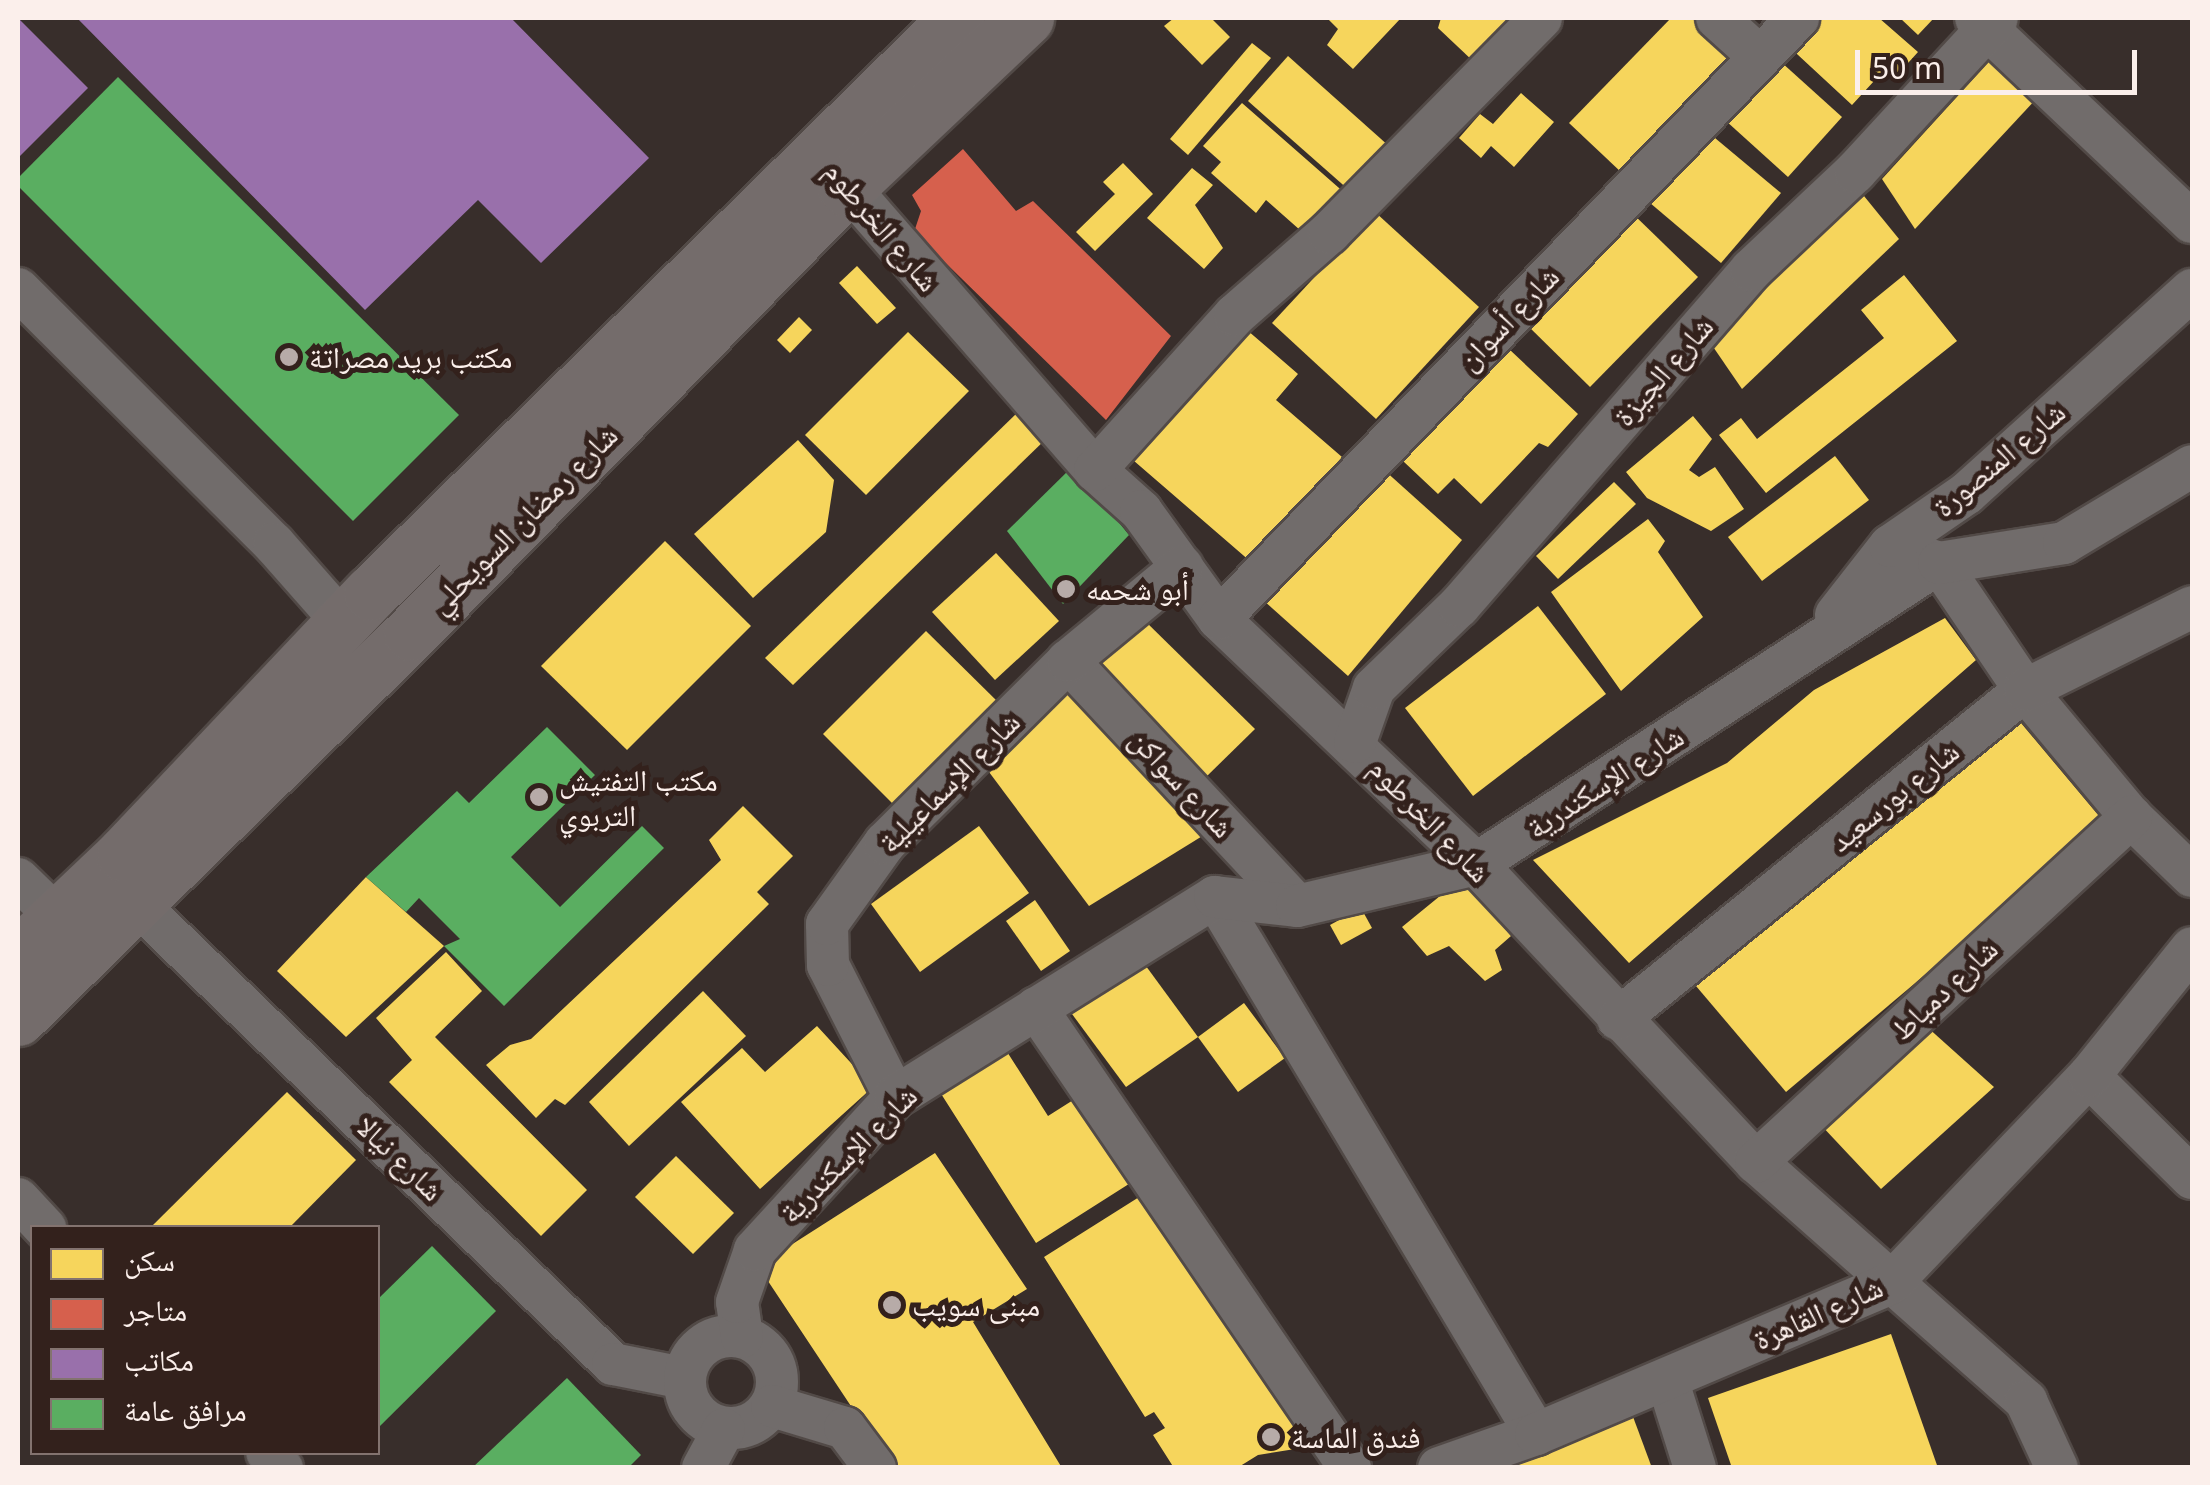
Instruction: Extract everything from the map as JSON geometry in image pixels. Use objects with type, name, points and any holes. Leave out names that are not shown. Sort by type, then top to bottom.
[{"type":"main road","name":"شارع رمضان السويحلي","points":[[18,1018],[424,620],[833,170],[957,18]]},
{"type":"main road","name":"شارع رمضان السويحلي","points":[[18,955],[37,897],[124,854],[342,621],[833,170],[1026,18]]},
{"type":"street","points":[[1095,470],[1234,314],[1329,233],[1541,18]]},
{"type":"street","points":[[1717,18],[1760,57]]},
{"type":"street","name":"شارع أسوان","points":[[1219,619],[1798,18]]},
{"type":"street","points":[[1986,21],[2192,222]]},
{"type":"street","name":"شارع الجيزة","points":[[1355,742],[1374,688],[1459,606],[1751,270],[1855,172],[1986,21]]},
{"type":"street","name":"شارع الخرطوم","points":[[833,170],[1095,470],[1141,512],[1219,619],[1355,742],[1476,864],[1618,1020],[1756,1162],[2026,1402],[2057,1468]]},
{"type":"street","points":[[18,289],[342,621]]},
{"type":"street","name":"شارع المنصورة","points":[[1818,639],[1890,546],[1967,493],[2192,290]]},
{"type":"street","name":"شارع الإسكندرية","points":[[742,1337],[737,1302],[756,1250],[895,1097],[1216,897],[1296,906],[1476,864],[1939,563],[2064,543],[2192,466]]},
{"type":"street","points":[[1890,546],[1939,563],[2026,690],[2131,817],[2192,876]]},
{"type":"street","name":"شارع الإسماعيلية","points":[[895,1097],[828,965],[827,924],[885,843],[1068,660],[1182,566]]},
{"type":"street","name":"شارع بورسعيد","points":[[1618,1020],[2026,690],[2192,607]]},
{"type":"street","name":"شارع سواكن","points":[[1068,660],[1296,906]]},
{"type":"street","name":"شارع دمياط","points":[[1756,1162],[2131,817]]},
{"type":"street","points":[[1216,897],[1536,1434]]},
{"type":"street","name":"شارع نيالا","points":[[135,902],[614,1364],[684,1378]]},
{"type":"street","name":"شارع القاهرة","points":[[1439,1468],[1536,1434],[1892,1283],[2090,1076],[2192,948]]},
{"type":"street","points":[[1036,1008],[1350,1468]]},
{"type":"street","points":[[2090,1076],[2192,1178]]},
{"type":"street","points":[[18,1199],[43,1225]]},
{"type":"street","points":[[742,1337],[774,1364],[772,1406],[751,1425],[724,1429],[690,1405],[684,1378],[704,1344],[742,1337]]},
{"type":"street","points":[[1667,1379],[1695,1468]]},
{"type":"street","points":[[772,1406],[845,1428],[875,1468]]},
{"type":"street","points":[[703,1468],[724,1429]]},
{"type":"building: سكن","points":[[1174,18],[1211,18],[1230,37],[1202,65],[1164,26]]},
{"type":"building: سكن","points":[[1327,18],[1401,18],[1353,69],[1327,45],[1338,29]]},
{"type":"building: سكن","points":[[1441,18],[1518,18],[1474,62],[1438,28]]},
{"type":"building: سكن","points":[[1671,18],[1698,18],[1737,55],[1622,173],[1569,123]]},
{"type":"building: سكن","points":[[1807,18],[1879,18],[1918,52],[1899,73],[1886,68],[1852,105],[1784,42]]},
{"type":"building: سكن","points":[[1900,18],[1934,18],[1918,35]]},
{"type":"building: سكن","points":[[1252,43],[1271,58],[1188,155],[1170,139]]},
{"type":"building: سكن","points":[[1769,51],[1842,117],[1788,177],[1715,111]]},
{"type":"building: سكن","points":[[1288,56],[1390,147],[1350,191],[1248,101]]},
{"type":"building: سكن","points":[[1994,56],[2036,99],[1915,229],[1882,179]]},
{"type":"building: سكن","points":[[1521,93],[1554,122],[1514,167],[1491,146],[1481,158],[1459,138],[1480,114],[1493,124]]},
{"type":"building: سكن","points":[[1242,103],[1347,195],[1309,238],[1266,200],[1256,213],[1211,173],[1221,162],[1203,146]]},
{"type":"building: سكن","points":[[1703,128],[1781,193],[1721,263],[1643,197]]},
{"type":"building: سكن","points":[[1123,163],[1153,194],[1095,251],[1076,232],[1115,194],[1103,182]]},
{"type":"building: سكن","points":[[1192,168],[1213,185],[1195,205],[1223,248],[1204,269],[1147,218]]},
{"type":"building: سكن","points":[[1864,196],[1899,239],[1742,389],[1707,338]]},
{"type":"building: سكن","points":[[1630,211],[1698,277],[1590,387],[1522,320]]},
{"type":"building: سكن","points":[[1375,212],[1479,307],[1376,419],[1272,323]]},
{"type":"building: سكن","points":[[857,266],[896,308],[877,324],[839,283]]},
{"type":"building: سكن","points":[[1904,275],[1957,341],[1766,493],[1719,435],[1741,418],[1757,439],[1884,338],[1861,310]]},
{"type":"building: سكن","points":[[799,317],[812,330],[790,353],[777,340]]},
{"type":"building: سكن","points":[[1240,324],[1298,374],[1276,400],[1342,457],[1251,562],[1126,454]]},
{"type":"building: سكن","points":[[908,332],[969,391],[866,495],[805,435]]},
{"type":"building: سكن","points":[[1509,349],[1578,414],[1548,447],[1539,443],[1481,504],[1454,478],[1438,494],[1403,461]]},
{"type":"building: سكن","points":[[1022,408],[1049,436],[793,685],[765,658]]},
{"type":"building: سكن","points":[[1693,416],[1712,439],[1689,470],[1699,477],[1715,467],[1744,509],[1711,531],[1647,498],[1626,472]]},
{"type":"building: سكن","points":[[798,440],[834,480],[826,532],[753,598],[694,534]]},
{"type":"building: سكن","points":[[1835,456],[1869,500],[1762,581],[1728,537]]},
{"type":"building: سكن","points":[[1383,469],[1462,540],[1348,676],[1263,600]]},
{"type":"building: سكن","points":[[1614,482],[1636,504],[1558,579],[1536,556]]},
{"type":"building: سكن","points":[[1648,519],[1665,541],[1658,552],[1703,617],[1621,691],[1551,592]]},
{"type":"building: سكن","points":[[665,541],[751,626],[627,750],[541,666]]},
{"type":"building: سكن","points":[[996,553],[1059,621],[995,680],[932,612]]},
{"type":"building: سكن","points":[[1538,606],[1606,694],[1473,796],[1405,708]]},
{"type":"building: سكن","points":[[1142,618],[1255,729],[1206,777],[1093,667]]},
{"type":"building: سكن","points":[[1945,618],[1976,660],[1629,963],[1533,860],[1727,763],[1814,690]]},
{"type":"building: سكن","points":[[926,631],[1001,705],[898,809],[823,734]]},
{"type":"building: سكن","points":[[1062,684],[1204,835],[1089,906],[986,768]]},
{"type":"building: سكن","points":[[2016,717],[2105,823],[1786,1092],[1696,986]]},
{"type":"building: سكن","points":[[743,806],[793,856],[757,892],[769,904],[565,1105],[555,1099],[536,1118],[486,1065],[510,1045],[531,1039],[721,860],[709,840]]},
{"type":"building: سكن","points":[[979,826],[1029,893],[920,972],[871,904]]},
{"type":"building: سكن","points":[[366,877],[444,946],[346,1037],[277,971]]},
{"type":"building: سكن","points":[[1462,878],[1511,936],[1495,950],[1502,970],[1485,981],[1449,946],[1427,956],[1402,927]]},
{"type":"building: سكن","points":[[1035,900],[1070,951],[1041,971],[1006,921]]},
{"type":"building: سكن","points":[[1361,908],[1372,928],[1341,945],[1330,925]]},
{"type":"building: سكن","points":[[446,952],[482,991],[435,1037],[587,1190],[541,1236],[389,1082],[412,1060],[376,1018]]},
{"type":"building: سكن","points":[[1143,962],[1198,1037],[1126,1087],[1072,1014]]},
{"type":"building: سكن","points":[[703,991],[746,1036],[629,1146],[589,1102]]},
{"type":"building: سكن","points":[[1244,1003],[1285,1058],[1238,1092],[1198,1037]]},
{"type":"building: سكن","points":[[817,1026],[873,1087],[760,1189],[681,1102],[742,1048],[765,1072]]},
{"type":"building: سكن","points":[[1926,1026],[1994,1087],[1881,1189],[1820,1124]]},
{"type":"building: سكن","points":[[1004,1047],[1048,1116],[1089,1090],[1143,1175],[1036,1243],[938,1089]]},
{"type":"building: سكن","points":[[287,1092],[356,1160],[292,1225],[153,1225]]},
{"type":"building: سكن","name":"مبنى سويب","points":[[935,1153],[1027,1289],[973,1322],[1062,1468],[892,1468],[758,1266]]},
{"type":"building: سكن","points":[[676,1156],[734,1213],[693,1254],[635,1197]]},
{"type":"building: سكن","name":"فندق الماسة","points":[[1155,1187],[1305,1413],[1295,1449],[1258,1455],[1237,1468],[1174,1468],[1153,1435],[1165,1428],[1154,1412],[1145,1417],[1044,1257]]},
{"type":"building: سكن","points":[[1891,1334],[1938,1468],[1732,1468],[1708,1398]]},
{"type":"building: سكن","points":[[1632,1414],[1652,1468],[1489,1468]]},
{"type":"building: متاجر","points":[[963,149],[1016,211],[1033,201],[1171,336],[1106,420],[914,232],[921,211],[912,195]]},
{"type":"building: مكاتب","points":[[18,18],[88,88],[18,158]]},
{"type":"building: مكاتب","points":[[77,18],[511,18],[649,158],[541,263],[478,200],[365,310]]},
{"type":"building: مرافق عامة","points":[[118,77],[459,415],[353,521],[18,186],[18,178]]},
{"type":"building: مرافق عامة","points":[[1073,466],[1129,535],[1063,604],[1007,531]]},
{"type":"building: مرافق عامة","points":[[547,727],[595,775],[511,857],[560,907],[642,826],[664,848],[504,1006],[444,946],[460,939],[419,898],[406,912],[366,877],[457,791],[469,803]]},
{"type":"building: مرافق عامة","points":[[432,1246],[496,1311],[380,1426],[380,1297]]},
{"type":"building: مرافق عامة","points":[[567,1378],[641,1455],[628,1468],[472,1468]]},
{"type":"place","name":"مكتب بريد مصراتة","points":[[289,357]]},
{"type":"place","name":"أبو شحمه","points":[[1066,589]]},
{"type":"place","name":"مكتب التفتيش التربوي","points":[[539,797]]},
{"type":"place","name":"مبنى سويب","points":[[892,1305]]},
{"type":"place","name":"فندق الماسة","points":[[1271,1437]]}]
